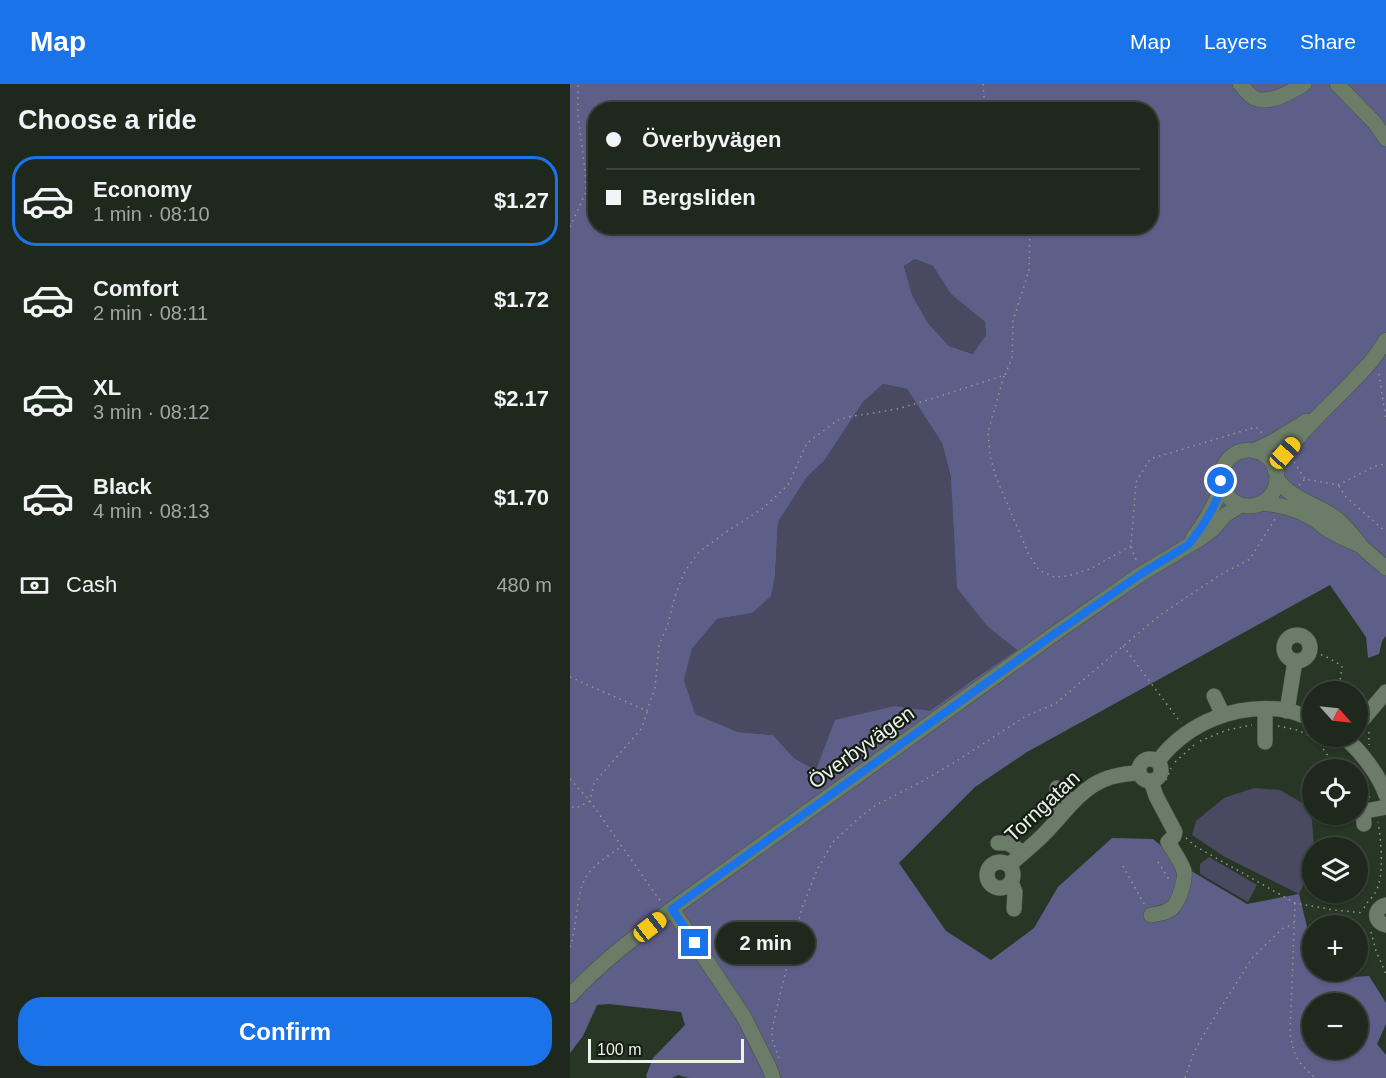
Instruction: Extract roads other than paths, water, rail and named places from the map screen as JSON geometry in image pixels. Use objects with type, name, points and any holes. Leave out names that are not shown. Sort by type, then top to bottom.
[{"type":"street","points":[[1240,84],[1254,98],[1269,100],[1304,84]]},
{"type":"street","points":[[1337,84],[1374,122],[1386,140]]},
{"type":"street","points":[[1263,503],[1274,490],[1276,474],[1285,453],[1367,366],[1386,340]]},
{"type":"street","points":[[1322,412],[1272,442],[1254,451],[1242,452],[1230,458],[1221,474],[1222,487],[1229,498],[1241,505],[1252,506],[1287,500],[1335,518],[1362,547],[1386,568]]},
{"type":"street","points":[[1254,451],[1265,456],[1273,464],[1287,500]]},
{"type":"street","name":"Överbyvägen","points":[[1188,545],[1213,508],[1222,487]]},
{"type":"street","name":"Överbyvägen","points":[[570,996],[614,955],[670,911],[1057,632],[1141,574],[1201,538],[1212,530],[1225,515],[1241,505]]},
{"type":"street","points":[[1299,635],[1309,642],[1310,650],[1303,660],[1295,660],[1290,658],[1285,651],[1286,642],[1291,636],[1299,635]]},
{"type":"street","points":[[1287,711],[1295,660]]},
{"type":"street","points":[[1368,713],[1386,692]]},
{"type":"street","points":[[1214,696],[1223,715]]},
{"type":"street","points":[[1151,915],[1166,912],[1174,907],[1181,892],[1184,876],[1168,842],[1174,836],[1174,832],[1155,795],[1151,779],[1158,778],[1161,771],[1158,761],[1168,748],[1188,732],[1223,715],[1251,709],[1287,711],[1302,716]]},
{"type":"street","points":[[1265,710],[1265,742]]},
{"type":"street","points":[[1354,747],[1385,787]]},
{"type":"street","name":"Torngatan","points":[[1009,866],[1047,832],[1087,789],[1101,780],[1114,776],[1151,779]]},
{"type":"street","points":[[1058,788],[1066,809]]},
{"type":"street","points":[[1042,810],[1048,803],[1066,809]]},
{"type":"street","points":[[998,843],[1008,843],[1023,854]]},
{"type":"street","name":"Torngatan","points":[[1002,862],[1009,866],[1013,873],[1011,882],[999,888],[991,885],[987,878],[988,869],[993,863],[1002,862]]},
{"type":"street","points":[[1011,882],[1016,892],[1014,909]]},
{"type":"street","points":[[670,911],[744,1017],[773,1078]]}]
